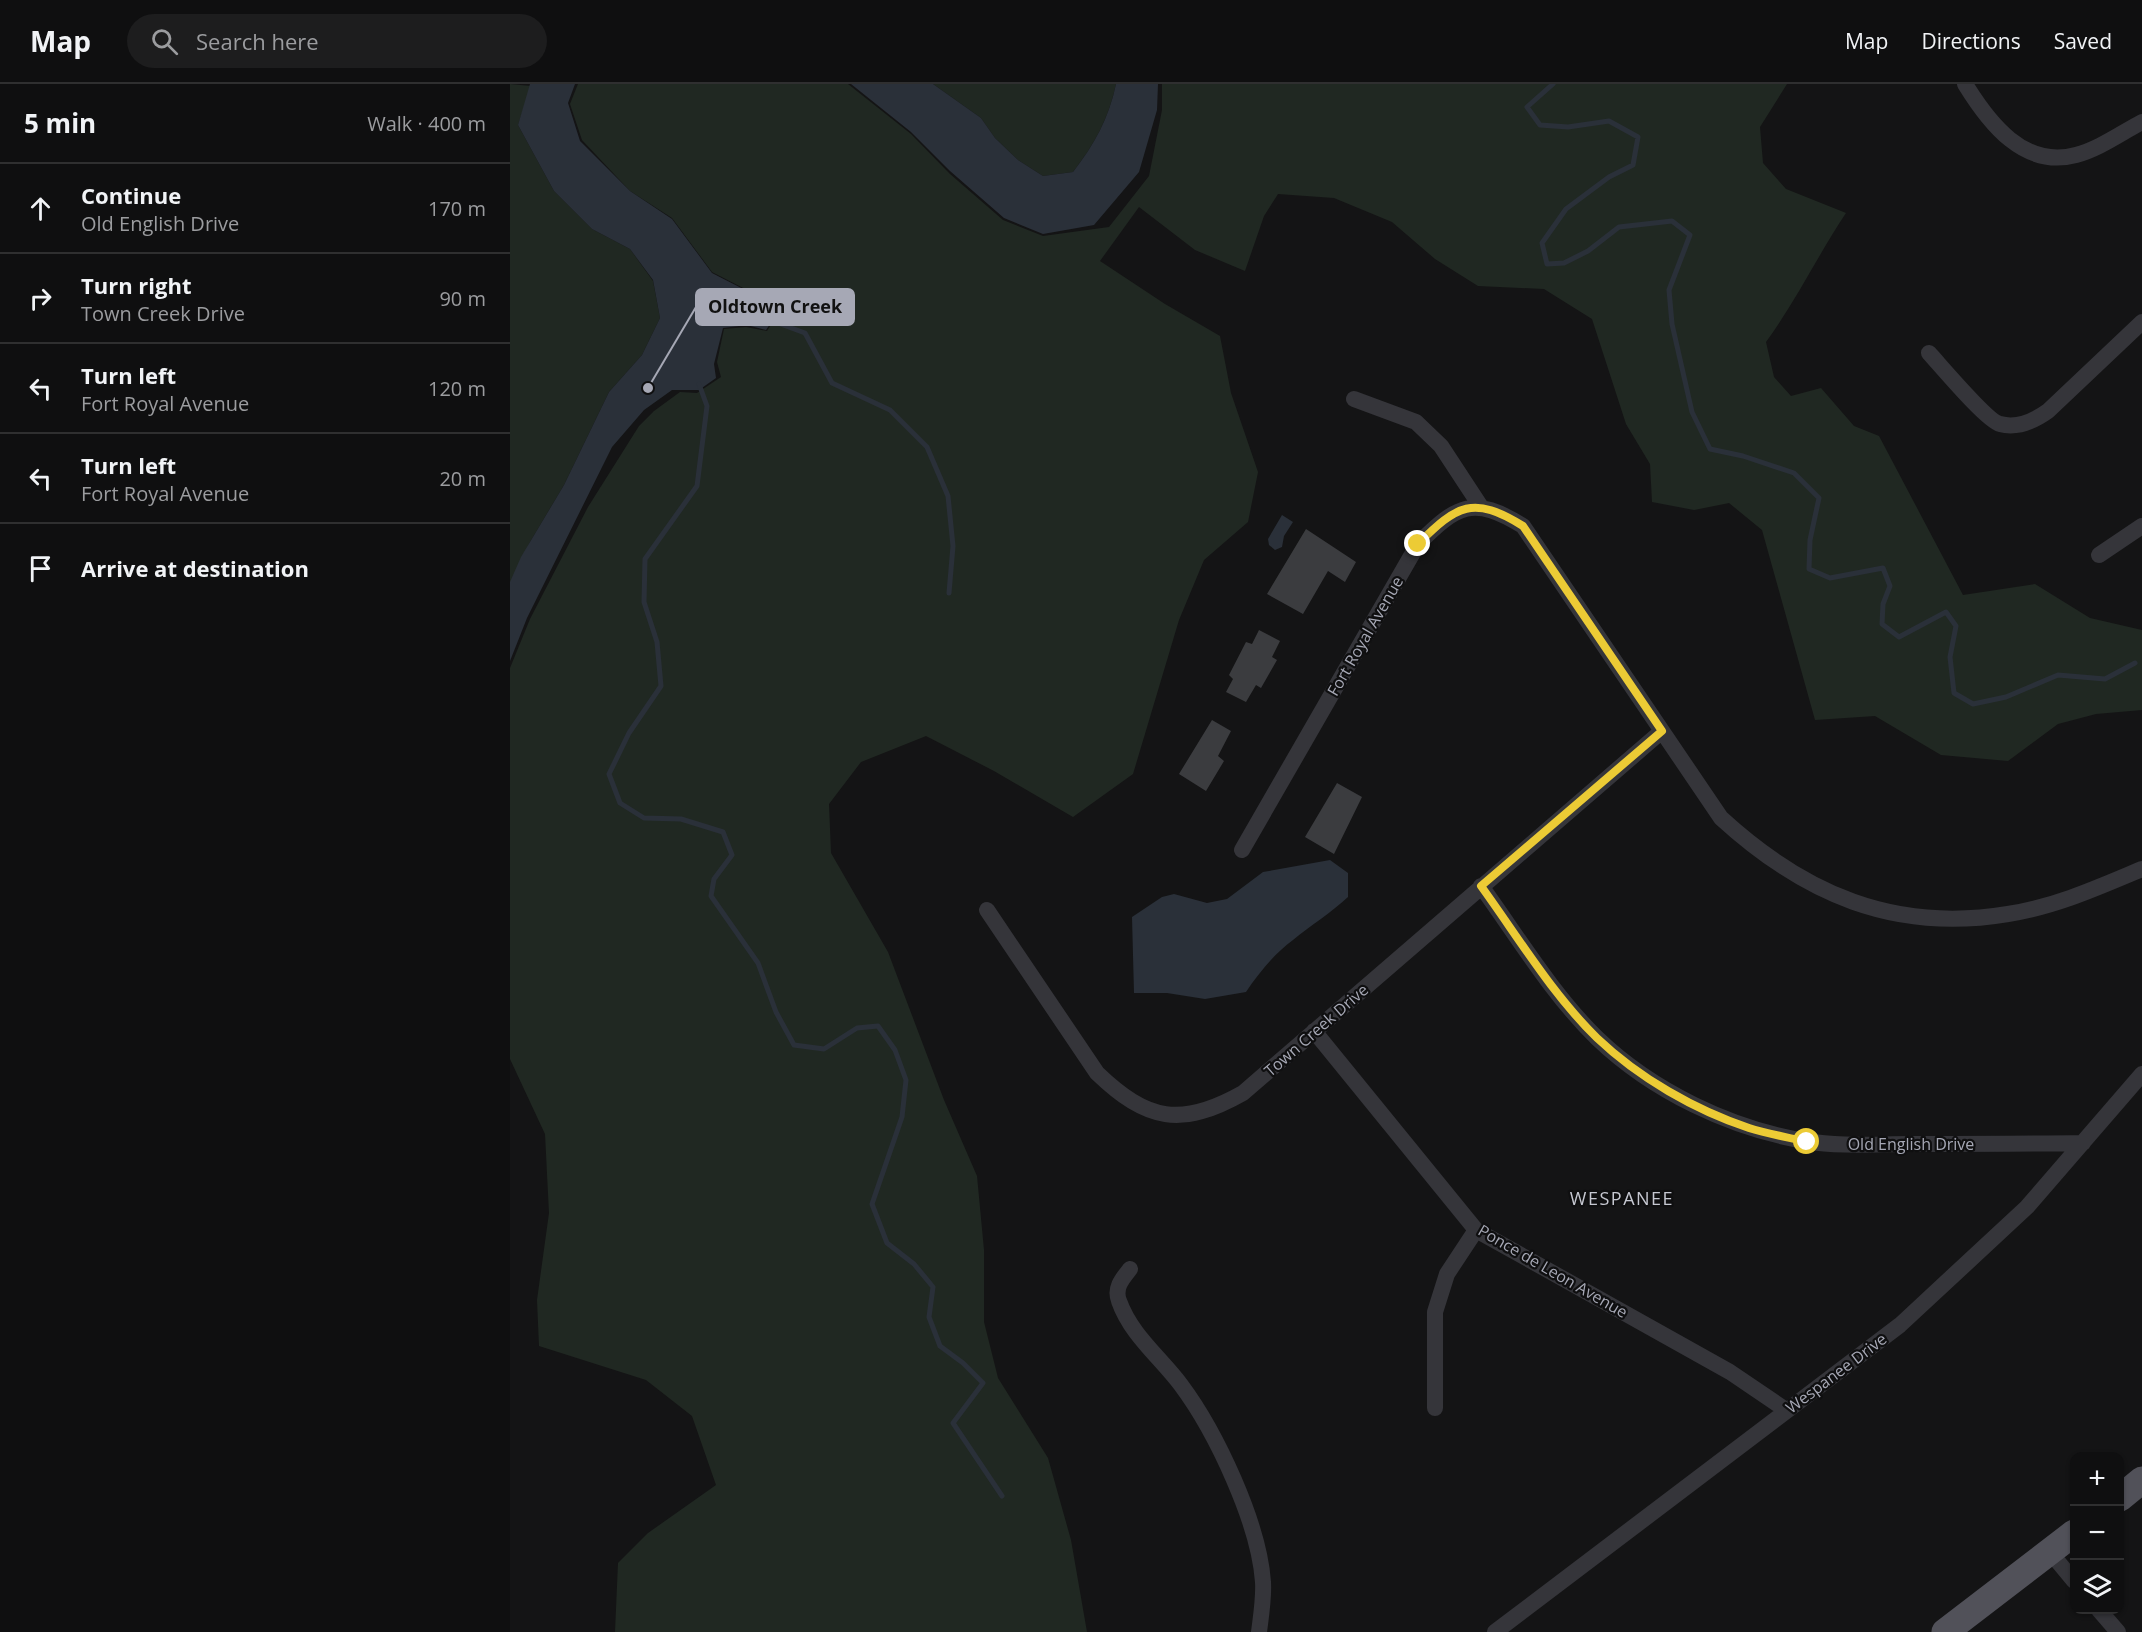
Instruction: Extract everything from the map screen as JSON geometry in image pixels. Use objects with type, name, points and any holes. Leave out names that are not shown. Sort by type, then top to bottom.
[{"type":"main road","points":[[2124,1495],[2142,1480]]},
{"type":"main road","points":[[1945,1632],[2070,1536]]},
{"type":"street","points":[[1965,84],[2014,145],[2042,156],[2076,155],[2142,122]]},
{"type":"street","points":[[1929,353],[1997,424],[2014,426],[2034,421],[2048,411],[2142,322]]},
{"type":"street","points":[[1354,399],[1416,422],[1441,446],[1481,507],[1507,516],[1523,526],[1721,818],[1751,846],[1783,868],[1834,895],[1889,914],[1949,920],[2009,914],[2072,898],[2142,869]]},
{"type":"street","name":"Fort Royal Avenue","points":[[1242,850],[1418,544],[1442,520],[1463,508],[1481,507]]},
{"type":"street","points":[[2099,555],[2142,526]]},
{"type":"street","name":"Town Creek Drive","points":[[987,910],[1097,1073],[1136,1106],[1159,1113],[1190,1115],[1216,1108],[1243,1093],[1662,731]]},
{"type":"street","name":"Old English Drive","points":[[1481,886],[1566,1004],[1598,1038],[1648,1078],[1697,1106],[1750,1128],[1807,1142],[1860,1144],[2083,1143]]},
{"type":"street","name":"Ponce de Leon Avenue","points":[[1314,1031],[1476,1230],[1730,1372],[1786,1410]]},
{"type":"street","name":"Wespanee Drive","points":[[1495,1632],[1900,1325],[2027,1207],[2142,1074]]},
{"type":"street","points":[[1435,1408],[1435,1312],[1447,1274],[1476,1230]]},
{"type":"street","points":[[1130,1269],[1118,1284],[1118,1299],[1132,1328],[1187,1395],[1227,1463],[1254,1532],[1263,1582],[1260,1632]]},
{"type":"street","points":[[2050,1552],[2070,1576]]},
{"type":"street","points":[[2102,1614],[2118,1632]]},
{"type":"shaded area","points":[[510,84],[531,86],[518,125],[554,191],[592,229],[630,249],[653,281],[660,318],[642,355],[609,392],[564,485],[530,542],[510,584]]},
{"type":"shaded area","points":[[530,84],[575,84],[568,103],[580,141],[630,191],[672,219],[712,273],[749,292],[778,312],[766,330],[747,325],[723,328],[714,364],[716,378],[699,390],[672,390],[644,410],[612,447],[527,618],[510,661],[510,582],[521,557],[564,485],[609,392],[642,355],[660,318],[653,280],[630,249],[592,229],[554,191],[518,125]]},
{"type":"shaded area","points":[[578,84],[848,84],[911,134],[950,174],[1003,220],[1043,236],[1109,227],[1149,176],[1162,110],[1162,84],[1787,84],[1760,127],[1763,163],[1786,189],[1846,213],[1766,342],[1774,377],[1791,396],[1821,388],[1854,426],[1879,436],[1963,595],[2035,584],[2090,618],[2142,630],[2142,710],[2096,714],[2058,724],[2008,761],[1941,755],[1875,716],[1815,720],[1762,530],[1729,503],[1694,510],[1652,502],[1650,464],[1626,424],[1592,319],[1544,289],[1478,286],[1435,259],[1392,222],[1334,198],[1278,194],[1264,216],[1245,271],[1195,250],[1139,207],[1100,261],[1165,304],[1220,336],[1231,393],[1258,472],[1248,522],[1204,560],[1179,620],[1133,774],[1073,817],[994,771],[926,736],[861,762],[829,804],[831,853],[888,952],[944,1100],[977,1176],[984,1250],[984,1322],[998,1378],[1048,1458],[1071,1540],[1087,1632],[615,1632],[618,1563],[648,1533],[716,1485],[692,1416],[646,1380],[539,1346],[537,1300],[549,1213],[545,1134],[510,1059],[510,668],[530,619],[588,507],[639,426],[654,411],[680,392],[697,393],[721,377],[717,362],[724,329],[746,327],[767,331],[779,312],[749,291],[712,272],[672,218],[630,191],[582,140],[570,104]]},
{"type":"shaded area","points":[[851,84],[933,84],[981,118],[995,138],[1018,160],[1043,176],[1073,172],[1100,131],[1116,84],[1158,84],[1157,110],[1139,172],[1094,225],[1043,234],[1004,218],[950,171],[911,132]]},
{"type":"shaded area","points":[[933,84],[1116,84],[1100,131],[1073,172],[1043,176],[1018,160],[995,138],[981,118]]},
{"type":"shaded area","points":[[1282,515],[1293,522],[1284,536],[1282,547],[1275,550],[1269,545],[1268,539]]},
{"type":"shaded area","points":[[1330,860],[1348,873],[1348,897],[1279,951],[1246,992],[1205,999],[1167,993],[1134,993],[1132,917],[1162,897],[1174,894],[1207,903],[1227,899],[1263,872]]},
{"type":"building","points":[[1306,529],[1356,562],[1345,582],[1328,571],[1303,614],[1267,594]]},
{"type":"building","points":[[1259,630],[1280,641],[1272,657],[1277,660],[1261,688],[1256,685],[1246,702],[1226,692],[1233,679],[1229,675],[1246,642],[1252,644]]},
{"type":"building","points":[[1212,720],[1231,731],[1218,756],[1224,761],[1206,791],[1179,774]]},
{"type":"building","points":[[1337,783],[1362,797],[1334,854],[1305,837]]},
{"type":"waterway","points":[[1553,84],[1527,107],[1540,125],[1568,127],[1609,121],[1638,137],[1633,165],[1609,177],[1566,209],[1542,243],[1547,264],[1564,263],[1588,251],[1619,227],[1672,221],[1690,235],[1669,290],[1672,324],[1692,412],[1710,449],[1743,456],[1794,473],[1819,498],[1810,540],[1809,569],[1830,578],[1883,568],[1890,586],[1883,604],[1882,624],[1899,637],[1946,612],[1956,626],[1950,657],[1954,693],[1973,704],[2006,697],[2058,675],[2105,679],[2135,663]]},
{"type":"waterway","points":[[767,319],[805,333],[832,383],[890,410],[927,447],[948,496],[953,546],[949,593]]},
{"type":"waterway","points":[[699,384],[707,406],[697,486],[645,559],[644,602],[657,642],[661,686],[629,733],[609,774],[620,803],[644,818],[681,819],[723,832],[732,855],[714,879],[711,896],[758,963],[776,1012],[794,1045],[824,1049],[857,1028],[878,1026],[895,1050],[906,1080],[902,1117],[872,1204],[887,1243],[914,1264],[933,1287],[929,1317],[940,1346],[963,1363],[983,1383],[953,1423],[1002,1496]]},
{"type":"place","name":"Oldtown Creek","points":[[648,388]]},
{"type":"district","name":"WESPANEE","points":[[1622,1198]]},
{"type":"route","points":[[1418,544],[1442,520],[1463,508],[1481,507],[1507,516],[1523,526],[1662,731],[1481,886],[1566,1004],[1598,1038],[1648,1078],[1697,1106],[1750,1128],[1807,1142]]}]
